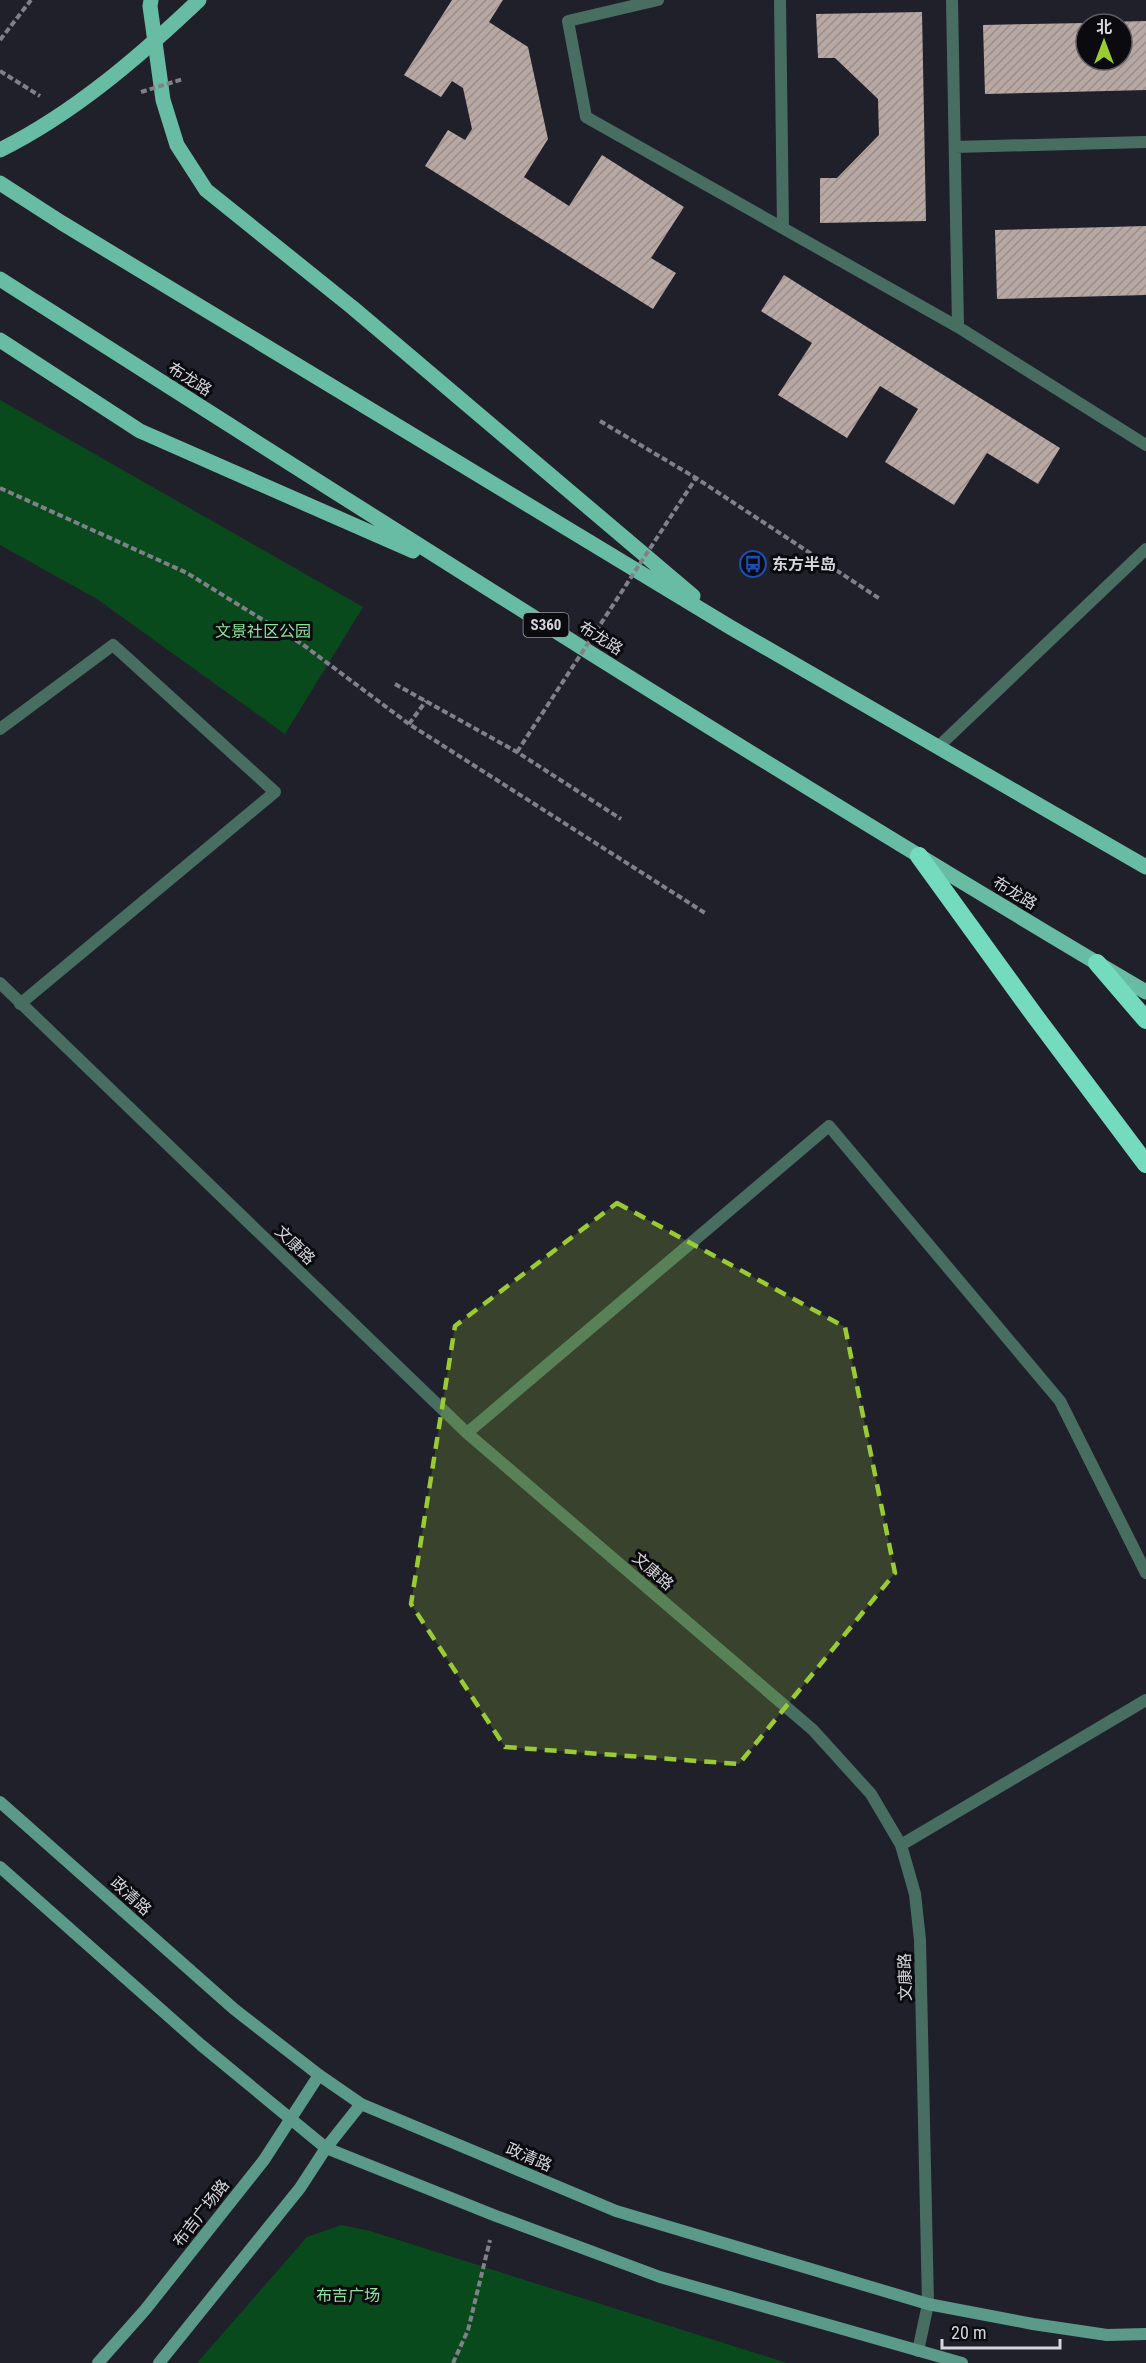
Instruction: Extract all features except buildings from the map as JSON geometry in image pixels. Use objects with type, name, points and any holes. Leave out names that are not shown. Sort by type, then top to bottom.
[{"type":"highway","points":[[919,856],[1035,1017],[1146,1164]]},
{"type":"highway","points":[[1097,963],[1146,1020]]},
{"type":"main road","points":[[151,0],[163,100],[177,145],[206,190],[353,308],[730,627]]},
{"type":"main road","points":[[0,150],[31,135],[88,94],[153,44],[199,0]]},
{"type":"main road","points":[[0,183],[62,223],[730,627],[1146,867]]},
{"type":"main road","name":"布龙路","points":[[0,279],[457,570],[919,856],[1097,963]]},
{"type":"main road","points":[[0,340],[140,431],[457,570]]},
{"type":"main road","name":"S360","points":[[1097,963],[1146,992]]},
{"type":"street","points":[[658,0],[568,21],[586,117],[958,327],[1146,445]]},
{"type":"street","points":[[780,0],[783,228]]},
{"type":"street","points":[[952,0],[958,327]]},
{"type":"street","points":[[955,147],[1146,142]]},
{"type":"street","points":[[938,747],[1146,549]]},
{"type":"street","points":[[0,729],[113,645],[275,792],[20,1004]]},
{"type":"street","name":"文康路","points":[[0,983],[467,1433],[813,1730],[871,1794],[901,1845],[915,1894],[920,1940],[928,2304],[918,2351]]},
{"type":"street","points":[[467,1433],[829,1126],[1060,1401],[1146,1573]]},
{"type":"street","points":[[901,1845],[1146,1700]]},
{"type":"street","name":"政清路","points":[[0,1802],[234,2009],[319,2075],[361,2104],[616,2211],[928,2304],[1107,2335],[1146,2334]]},
{"type":"street","points":[[0,1867],[201,2045],[326,2148],[496,2216],[660,2277],[962,2363]]},
{"type":"street","name":"布吉广场路","points":[[98,2363],[145,2310],[264,2160],[319,2075]]},
{"type":"street","points":[[159,2363],[300,2188],[326,2148],[361,2104]]},
{"type":"path","points":[[0,40],[31,0]]},
{"type":"path","points":[[600,421],[696,478],[880,599]]},
{"type":"path","points":[[517,752],[696,478]]},
{"type":"path","points":[[0,488],[187,573],[302,644],[409,724],[705,913]]},
{"type":"path","points":[[395,684],[517,752],[621,819]]},
{"type":"path","points":[[409,724],[426,701]]},
{"type":"path","points":[[453,2363],[468,2330],[496,2216]]},
{"type":"highlighted area","points":[[617,1203],[845,1327],[895,1573],[739,1764],[505,1747],[411,1604],[455,1326]]},
{"type":"green space","name":"文景社区公园","points":[[0,400],[363,607],[285,734],[97,599],[0,545]]},
{"type":"green space","name":"布吉广场","points":[[341,2225],[370,2231],[787,2363],[197,2363],[307,2237]]},
{"type":"place","name":"东方半岛","points":[[753,564]]}]
